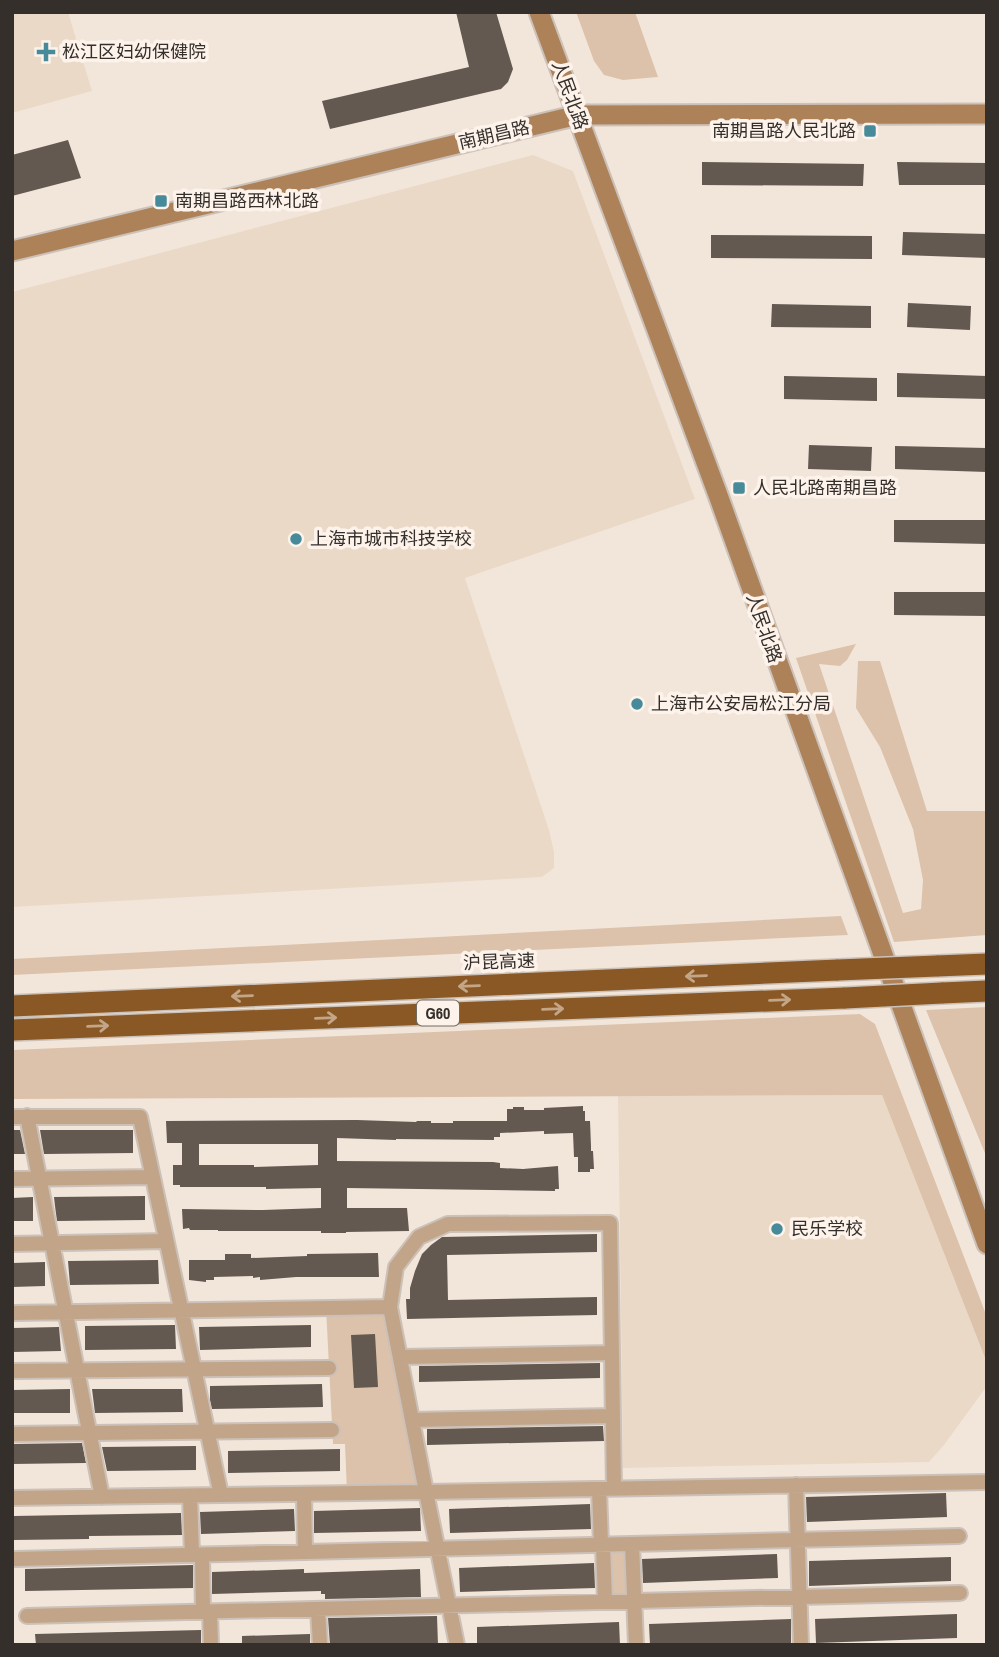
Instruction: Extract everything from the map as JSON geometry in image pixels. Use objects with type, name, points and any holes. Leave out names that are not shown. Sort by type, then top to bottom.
[{"type":"highway","name":"沪昆高速","points":[[19,1005],[987,964]]},
{"type":"highway","name":"G60","points":[[21,1030],[987,991]]},
{"type":"main road","name":"人民北路","points":[[539,12],[718,495],[987,1244]]},
{"type":"main road","name":"南期昌路","points":[[12,251],[578,116],[987,114]]},
{"type":"street","points":[[102,1497],[39,1179],[20,1117],[140,1117],[221,1495]]},
{"type":"street","points":[[12,1179],[152,1177]]},
{"type":"street","points":[[457,1645],[390,1307],[396,1267],[419,1237],[448,1224],[610,1223],[614,1488]]},
{"type":"street","points":[[12,1244],[166,1241]]},
{"type":"street","points":[[12,1313],[390,1307]]},
{"type":"street","points":[[400,1357],[612,1353]]},
{"type":"street","points":[[12,1371],[329,1368]]},
{"type":"street","points":[[412,1420],[613,1416]]},
{"type":"street","points":[[12,1434],[332,1430]]},
{"type":"street","points":[[12,1498],[987,1482]]},
{"type":"street","points":[[796,1485],[801,1645]]},
{"type":"street","points":[[598,1489],[606,1601]]},
{"type":"street","points":[[304,1494],[305,1552]]},
{"type":"street","points":[[190,1496],[211,1645]]},
{"type":"street","points":[[15,1559],[959,1536]]},
{"type":"street","points":[[632,1544],[636,1645]]},
{"type":"street","points":[[27,1616],[960,1593]]},
{"type":"street","points":[[318,1609],[320,1645]]},
{"type":"shaded area","name":"松江区妇幼保健院","points":[[12,12],[68,12],[92,91],[12,113]]},
{"type":"shaded area","points":[[576,12],[635,12],[658,77],[623,80],[604,75],[594,61]]},
{"type":"shaded area","name":"上海市城市科技学校","points":[[533,155],[573,171],[695,499],[465,578],[549,830],[554,868],[542,877],[12,907],[12,292]]},
{"type":"shaded area","points":[[856,644],[847,660],[840,666],[819,664],[903,913],[921,909],[923,880],[913,829],[880,747],[856,708],[858,661],[880,661],[927,811],[987,811],[987,935],[894,942],[796,658]]},
{"type":"shaded area","points":[[841,916],[848,935],[12,975],[12,959]]},
{"type":"shaded area","points":[[987,1007],[987,1158],[926,1010]]},
{"type":"shaded area","points":[[860,1014],[875,1024],[987,1317],[987,1363],[882,1095],[12,1099],[12,1050]]},
{"type":"shaded area","name":"民乐学校","points":[[882,1095],[987,1363],[987,1386],[929,1462],[623,1468],[618,1096]]},
{"type":"shaded area","points":[[390,1307],[426,1492],[347,1493],[345,1444],[333,1444],[326,1308]]},
{"type":"shaded area","points":[[632,1544],[633,1601],[605,1601],[603,1545]]},
{"type":"building","points":[[456,12],[496,12],[513,69],[508,82],[501,89],[330,129],[322,101],[469,67]]},
{"type":"building","points":[[68,140],[81,178],[12,196],[12,155]]},
{"type":"building","points":[[702,162],[864,164],[863,186],[702,185]]},
{"type":"building","points":[[897,162],[987,163],[987,185],[899,185]]},
{"type":"building","points":[[903,232],[987,234],[987,258],[902,255]]},
{"type":"building","points":[[711,235],[872,236],[872,259],[711,258]]},
{"type":"building","points":[[908,303],[971,306],[970,330],[907,327]]},
{"type":"building","points":[[772,304],[871,306],[871,328],[771,327]]},
{"type":"building","points":[[897,373],[987,376],[987,399],[897,397]]},
{"type":"building","points":[[784,376],[877,378],[877,401],[784,399]]},
{"type":"building","points":[[809,445],[872,447],[871,471],[808,469]]},
{"type":"building","points":[[895,446],[987,448],[987,472],[895,469]]},
{"type":"building","points":[[894,520],[987,520],[987,544],[894,542]]},
{"type":"building","points":[[894,592],[987,592],[987,616],[894,615]]},
{"type":"building","points":[[583,1106],[585,1121],[590,1121],[594,1169],[590,1169],[590,1172],[578,1172],[573,1133],[544,1134],[544,1131],[500,1133],[500,1137],[494,1137],[494,1140],[337,1138],[337,1161],[493,1162],[500,1163],[500,1168],[523,1169],[558,1166],[559,1189],[555,1191],[347,1188],[347,1208],[407,1208],[409,1231],[321,1233],[183,1229],[182,1209],[321,1208],[321,1188],[266,1189],[173,1185],[173,1165],[182,1165],[182,1143],[167,1143],[166,1121],[357,1120],[453,1123],[507,1121],[507,1109]],"holes":[[[199,1144],[318,1144],[318,1165],[199,1165]]]},
{"type":"building","points":[[12,1130],[20,1130],[25,1154],[12,1154]]},
{"type":"building","points":[[40,1130],[133,1130],[133,1153],[44,1154]]},
{"type":"building","points":[[145,1196],[145,1220],[57,1221],[54,1197]]},
{"type":"building","points":[[33,1197],[33,1221],[12,1221],[12,1198]]},
{"type":"building","points":[[597,1234],[597,1252],[447,1255],[448,1300],[597,1297],[597,1315],[407,1319],[406,1299],[410,1299],[410,1288],[422,1254],[442,1237]]},
{"type":"building","points":[[378,1253],[379,1277],[260,1280],[260,1277],[253,1276],[214,1277],[214,1280],[206,1282],[189,1280],[189,1260],[225,1260],[225,1254],[251,1254],[251,1258]]},
{"type":"building","points":[[158,1260],[159,1284],[70,1285],[68,1261]]},
{"type":"building","points":[[45,1262],[45,1286],[12,1287],[12,1263]]},
{"type":"building","points":[[175,1325],[176,1349],[85,1350],[85,1326]]},
{"type":"building","points":[[311,1325],[311,1347],[200,1350],[199,1327]]},
{"type":"building","points":[[59,1327],[61,1351],[12,1352],[12,1328]]},
{"type":"building","points":[[375,1334],[378,1387],[354,1388],[351,1335]]},
{"type":"building","points":[[600,1363],[600,1378],[419,1382],[419,1366]]},
{"type":"building","points":[[322,1384],[323,1407],[212,1409],[210,1400],[210,1386]]},
{"type":"building","points":[[70,1389],[70,1413],[12,1413],[12,1390]]},
{"type":"building","points":[[92,1389],[182,1389],[183,1412],[95,1413]]},
{"type":"building","points":[[603,1426],[604,1441],[427,1445],[427,1429]]},
{"type":"building","points":[[82,1443],[86,1463],[12,1464],[12,1444]]},
{"type":"building","points":[[196,1446],[196,1470],[107,1471],[102,1447]]},
{"type":"building","points":[[340,1449],[340,1471],[228,1473],[228,1451]]},
{"type":"building","points":[[946,1493],[947,1517],[807,1522],[806,1497]]},
{"type":"building","points":[[590,1504],[591,1529],[450,1533],[449,1509]]},
{"type":"building","points":[[420,1508],[421,1531],[314,1533],[314,1511]]},
{"type":"building","points":[[294,1509],[295,1531],[201,1534],[200,1512]]},
{"type":"building","points":[[181,1513],[182,1535],[14,1540],[14,1516]]},
{"type":"building","points":[[777,1554],[778,1578],[643,1583],[642,1559]]},
{"type":"building","points":[[951,1557],[951,1581],[809,1586],[809,1561]]},
{"type":"building","points":[[594,1563],[595,1588],[460,1592],[459,1568]]},
{"type":"building","points":[[193,1565],[193,1588],[25,1591],[25,1569]]},
{"type":"building","points":[[304,1569],[304,1573],[420,1569],[421,1597],[325,1599],[325,1594],[321,1594],[321,1591],[212,1594],[212,1572]]},
{"type":"building","points":[[957,1614],[957,1638],[816,1643],[815,1619]]},
{"type":"building","points":[[437,1616],[438,1645],[330,1645],[328,1618]]},
{"type":"building","points":[[791,1619],[791,1643],[650,1645],[649,1624]]},
{"type":"building","points":[[619,1622],[620,1645],[477,1645],[477,1627]]},
{"type":"building","points":[[201,1630],[201,1645],[36,1645],[35,1634]]},
{"type":"building","points":[[310,1634],[310,1645],[242,1645],[242,1636]]},
{"type":"place","name":"松江区妇幼保健院","points":[[46,52]]},
{"type":"place","name":"南期昌路人民北路","points":[[870,131]]},
{"type":"place","name":"南期昌路西林北路","points":[[161,201]]},
{"type":"place","name":"人民北路南期昌路","points":[[739,488]]},
{"type":"place","name":"上海市城市科技学校","points":[[296,539]]},
{"type":"place","name":"上海市公安局松江分局","points":[[637,704]]},
{"type":"place","name":"民乐学校","points":[[777,1229]]}]
